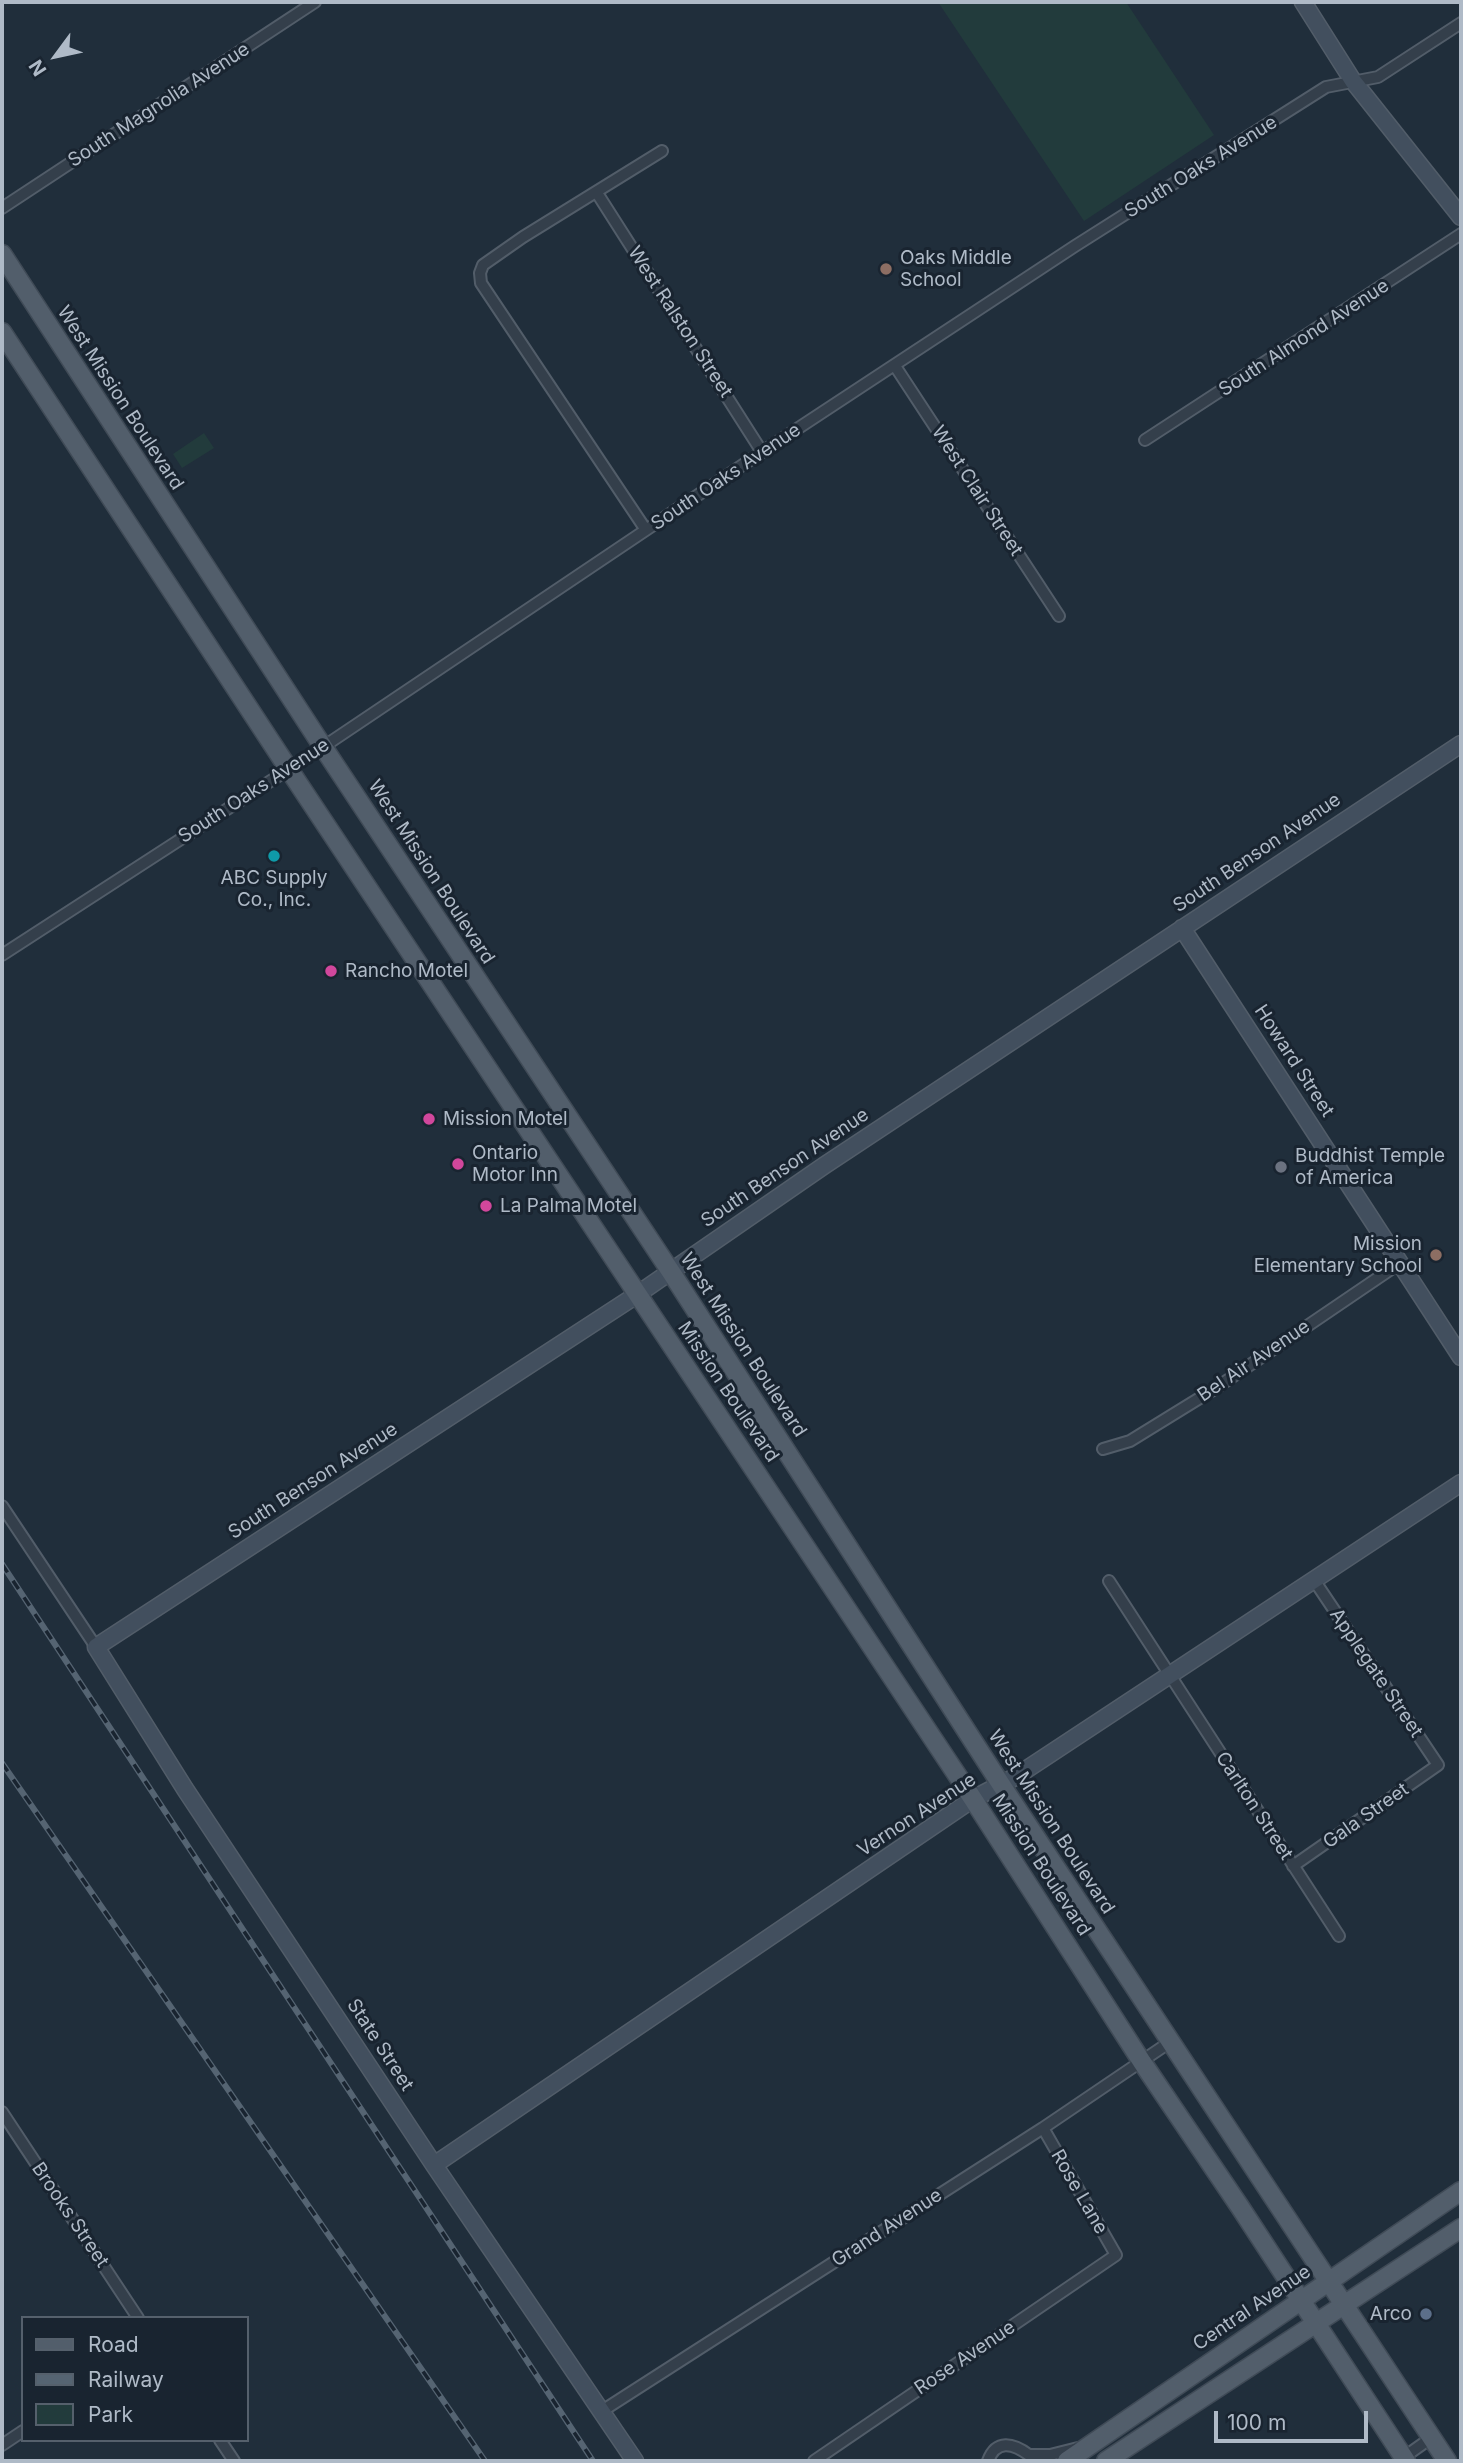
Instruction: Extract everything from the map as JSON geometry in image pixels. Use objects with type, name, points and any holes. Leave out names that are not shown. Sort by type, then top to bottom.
[{"type":"main road","name":"West Mission Boulevard","points":[[2,254],[323,747],[671,1272],[1002,1786],[1447,2461]]},
{"type":"main road","points":[[2,332],[638,1294]]},
{"type":"main road","name":"Mission Boulevard","points":[[638,1294],[1240,2207],[1402,2460]]},
{"type":"main road","name":"Central Avenue","points":[[1066,2461],[1461,2191]]},
{"type":"main road","points":[[1106,2461],[1461,2228]]},
{"type":"street","name":"South Magnolia Avenue","points":[[2,208],[315,2]]},
{"type":"street","points":[[1303,2],[1353,81],[1461,217]]},
{"type":"street","name":"South Oaks Avenue","points":[[2,955],[323,747],[762,452],[1075,246],[1326,87],[1378,77],[1461,23]]},
{"type":"street","points":[[646,530],[481,283],[480,273],[483,265],[523,237],[662,150]]},
{"type":"street","name":"West Ralston Street","points":[[597,193],[762,452]]},
{"type":"street","name":"South Almond Avenue","points":[[1145,440],[1461,234]]},
{"type":"street","name":"West Clair Street","points":[[895,366],[1059,615]]},
{"type":"street","name":"South Benson Avenue","points":[[96,1647],[638,1294],[825,1165],[1461,744]]},
{"type":"street","name":"Howard Street","points":[[1182,929],[1461,1357]]},
{"type":"street","name":"Bel Air Avenue","points":[[1103,1449],[1130,1441],[1216,1388],[1401,1263]]},
{"type":"street","name":"Vernon Avenue","points":[[434,2165],[973,1800],[1002,1786],[1461,1483]]},
{"type":"street","points":[[2,1506],[96,1647]]},
{"type":"street","name":"Applegate Street","points":[[1314,1580],[1438,1765]]},
{"type":"street","name":"Carlton Street","points":[[1109,1581],[1339,1936]]},
{"type":"street","name":"State Street","points":[[96,1647],[177,1777],[434,2165],[635,2461]]},
{"type":"street","name":"Gala Street","points":[[1293,1866],[1438,1765]]},
{"type":"street","name":"Grand Avenue","points":[[602,2412],[1043,2129],[1170,2042]]},
{"type":"street","name":"Brooks Street","points":[[2,2112],[137,2316]]},
{"type":"street","name":"Rose Lane","points":[[1043,2129],[1116,2255]]},
{"type":"street","name":"Rose Avenue","points":[[814,2461],[1116,2255]]},
{"type":"street","points":[[2,2445],[21,2432]]},
{"type":"street","points":[[1402,2460],[1431,2438]]},
{"type":"street","points":[[221,2442],[234,2461]]},
{"type":"street","points":[[988,2461],[993,2450],[1000,2446],[1018,2447],[1030,2458],[1088,2446]]},
{"type":"green space","points":[[938,2],[1126,2],[1214,135],[1084,221]]},
{"type":"green space","points":[[204,433],[214,448],[182,468],[173,454]]},
{"type":"railway","points":[[2,1564],[593,2461]]},
{"type":"railway","points":[[2,1763],[485,2461]]},
{"type":"place","name":"Oaks Middle School","points":[[886,269]]},
{"type":"place","name":"ABC Supply Co., Inc.","points":[[274,856]]},
{"type":"place","name":"Rancho Motel","points":[[331,971]]},
{"type":"place","name":"Mission Motel","points":[[429,1119]]},
{"type":"place","name":"Ontario Motor Inn","points":[[458,1164]]},
{"type":"place","name":"Buddhist Temple of America","points":[[1281,1167]]},
{"type":"place","name":"La Palma Motel","points":[[486,1206]]},
{"type":"place","name":"Mission Elementary School","points":[[1436,1255]]},
{"type":"place","name":"Arco","points":[[1426,2314]]}]
